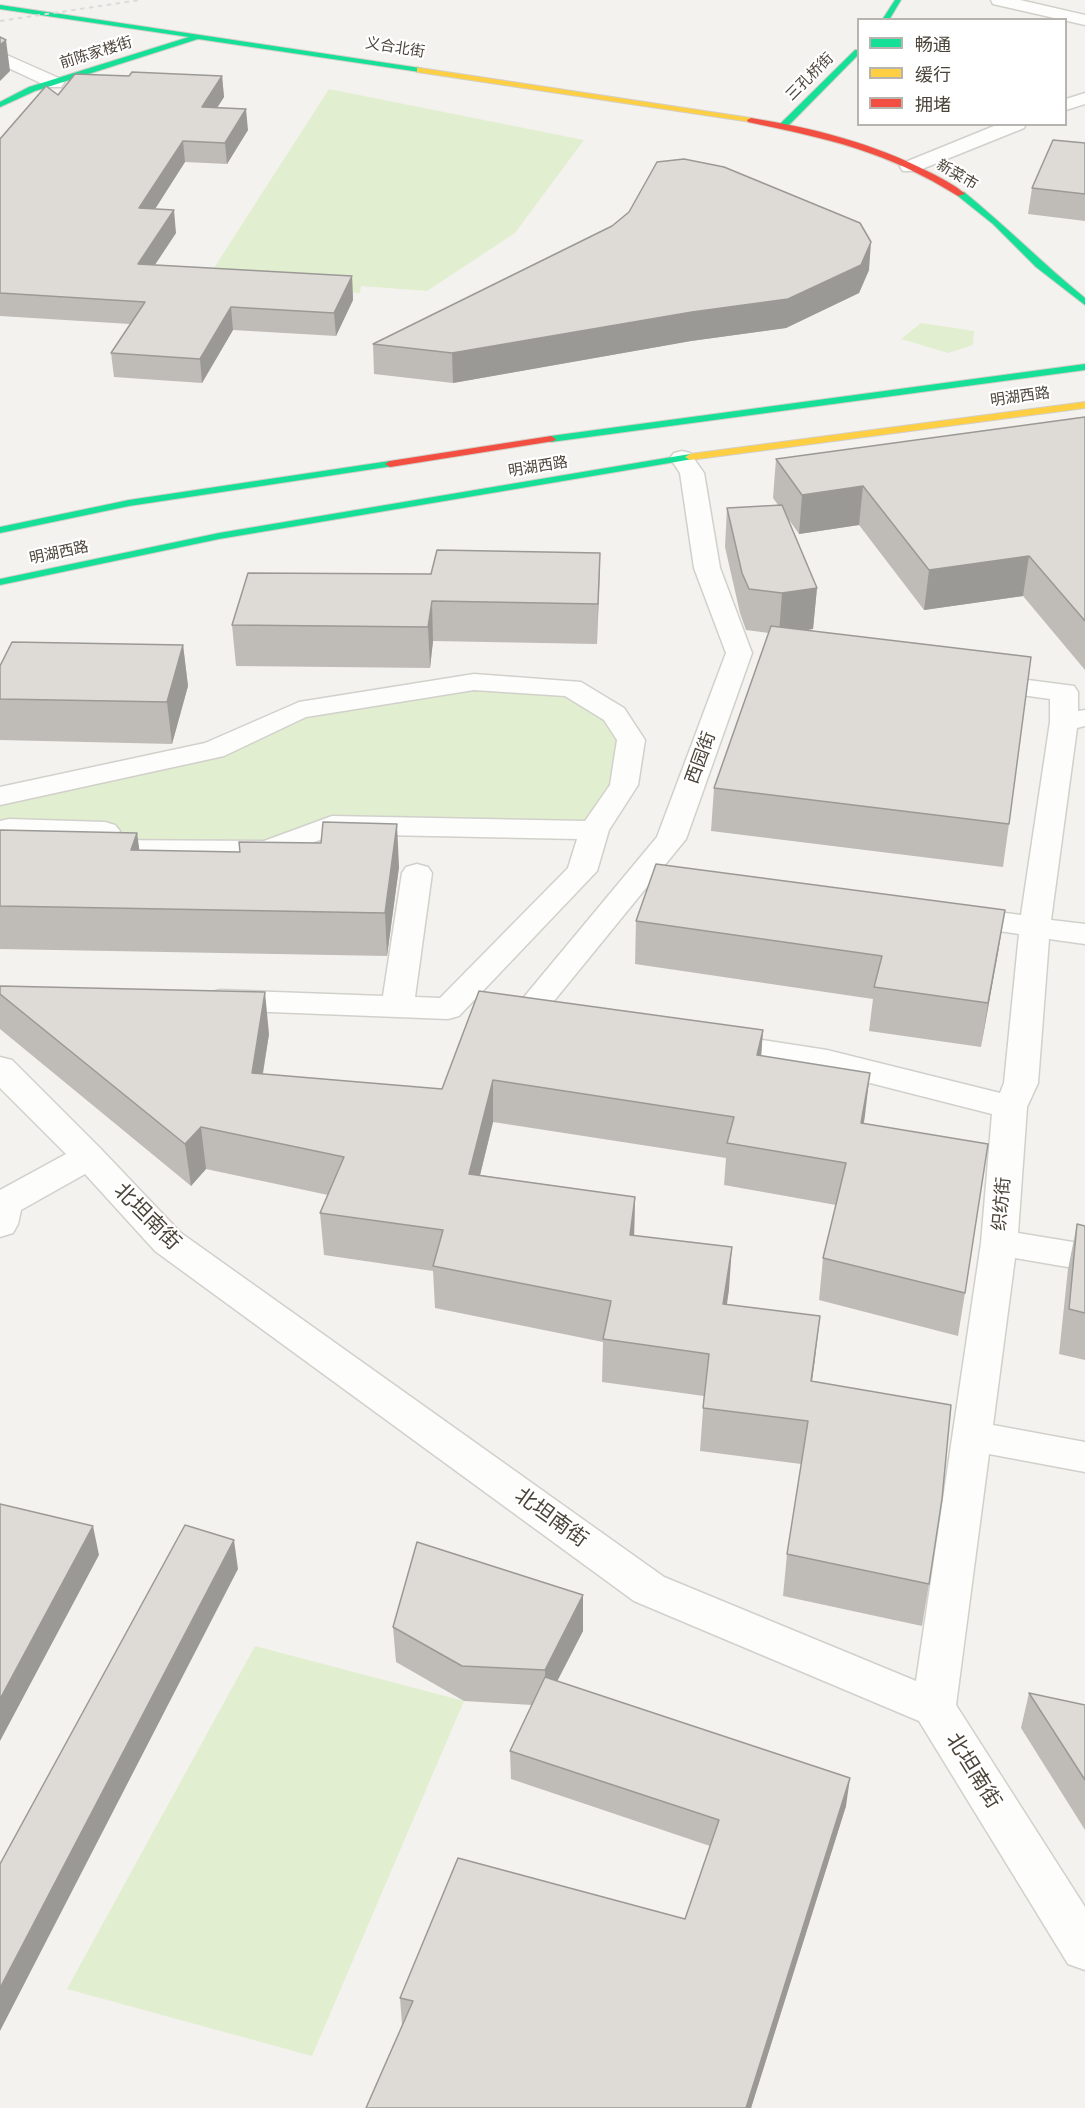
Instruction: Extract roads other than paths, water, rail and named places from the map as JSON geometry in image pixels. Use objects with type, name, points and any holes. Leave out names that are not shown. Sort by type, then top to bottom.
[{"type":"main road","points":[[886,18],[898,0]]},
{"type":"main road","name":"义合北街","points":[[0,7],[784,125]]},
{"type":"main road","name":"前陈家楼街","points":[[0,105],[32,89],[202,36]]},
{"type":"main road","name":"三孔桥街","points":[[784,125],[857,53]]},
{"type":"main road","name":"新菜市","points":[[784,125],[842,141],[910,167],[945,185],[980,207],[1039,265],[1085,302]]},
{"type":"main road","name":"明湖西路","points":[[0,530],[129,503],[568,437],[738,412],[1085,367]]},
{"type":"main road","name":"明湖西路","points":[[0,582],[219,537],[682,458],[1085,405]]},
{"type":"street","points":[[999,0],[1085,20]]},
{"type":"street","points":[[0,57],[55,83]]},
{"type":"street","points":[[1067,104],[1085,98]]},
{"type":"street","points":[[910,167],[1012,126]]},
{"type":"street","name":"西园街","points":[[560,1021],[525,1016],[671,839],[751,655],[707,568],[692,473],[682,458]]},
{"type":"street","name":"织纺街","points":[[934,1708],[999,1243],[1010,1107],[1021,1083],[1035,926],[1075,720],[1064,692],[960,680]]},
{"type":"street","points":[[0,796],[214,750],[299,710],[474,682],[572,688],[614,714],[631,740],[624,785],[594,830],[582,871],[448,1009],[198,999]]},
{"type":"street","points":[[0,851],[9,848],[268,850],[332,825],[594,830]]},
{"type":"street","points":[[0,835],[9,828],[105,831]]},
{"type":"street","points":[[397,1006],[417,873]]},
{"type":"street","points":[[642,873],[678,878]]},
{"type":"street","points":[[928,912],[1085,934]]},
{"type":"street","points":[[688,1040],[827,1060],[1010,1107]]},
{"type":"street","name":"北坦南街","points":[[0,1068],[89,1156],[168,1242],[649,1588],[934,1708],[1085,1948]]},
{"type":"street","points":[[1,1208],[89,1156]]},
{"type":"street","points":[[999,1243],[1085,1257]]},
{"type":"street","points":[[972,1436],[1085,1457]]},
{"type":"railway","points":[[0,21],[140,0]]}]
